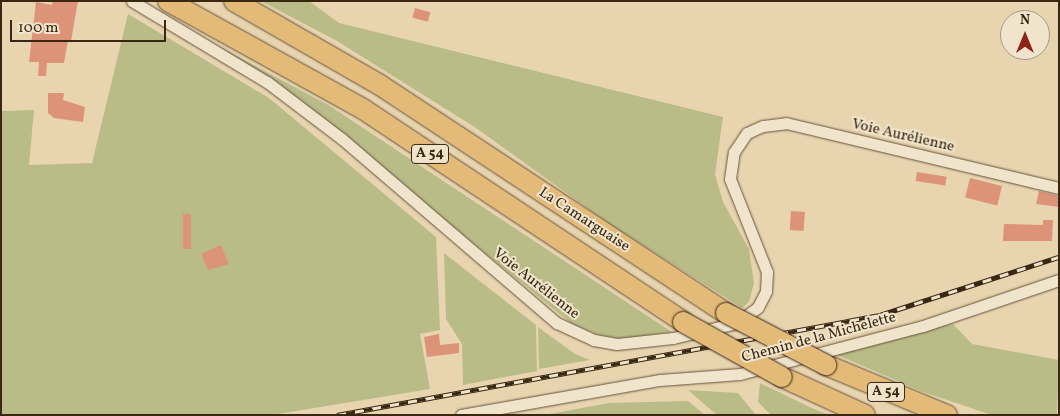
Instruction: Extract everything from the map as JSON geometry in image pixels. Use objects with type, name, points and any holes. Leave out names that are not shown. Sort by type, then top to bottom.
[{"type":"highway","name":"La Camarguaise","points":[[168,1],[363,109],[683,322],[782,377],[865,415]]},
{"type":"highway","name":"La Camarguaise","points":[[234,1],[380,85],[726,313],[826,365],[947,415]]},
{"type":"street","name":"Voie Aurélienne","points":[[132,1],[267,82],[342,140],[544,313],[594,340],[617,344],[673,338],[737,323],[758,307],[766,291],[767,272],[760,244],[733,195],[730,179],[734,152],[747,133],[763,126],[786,123],[1059,188]]},
{"type":"street","name":"Chemin de la Michelette","points":[[461,415],[660,380],[740,374],[923,326],[1059,280]]},
{"type":"green space","points":[[261,1],[309,1],[339,23],[723,117],[715,174],[723,202],[749,249],[754,283],[749,302],[742,308],[608,223],[476,128],[337,41]]},
{"type":"green space","points":[[149,9],[330,106],[672,332],[622,339],[599,335],[572,324],[340,135]]},
{"type":"green space","points":[[128,14],[269,98],[436,237],[440,330],[420,334],[430,389],[272,415],[1,415],[1,111],[34,110],[29,165],[92,163]]},
{"type":"green space","points":[[444,253],[536,325],[537,371],[463,385],[462,344],[446,319]]},
{"type":"green space","points":[[953,324],[972,344],[1059,360],[1057,415],[992,415],[923,392],[833,353]]},
{"type":"green space","points":[[538,327],[575,354],[590,360],[539,369]]},
{"type":"green space","points":[[760,383],[829,415],[771,415],[758,402]]},
{"type":"green space","points":[[688,390],[738,393],[756,415],[717,415]]},
{"type":"green space","points":[[688,401],[705,415],[544,415],[609,403]]},
{"type":"building","points":[[53,1],[78,1],[71,41],[68,40],[64,63],[47,63],[46,76],[38,76],[39,62],[29,62],[36,2],[52,5]]},
{"type":"building","points":[[415,8],[430,12],[428,22],[412,18]]},
{"type":"building","points":[[48,93],[64,93],[63,100],[85,107],[83,122],[54,118],[48,113]]},
{"type":"building","points":[[917,172],[947,177],[945,186],[916,181]]},
{"type":"building","points":[[970,178],[1002,186],[997,205],[965,197]]},
{"type":"building","points":[[1039,191],[1059,196],[1059,207],[1036,204]]},
{"type":"building","points":[[791,211],[805,212],[804,231],[790,230]]},
{"type":"building","points":[[183,214],[191,214],[191,249],[183,249]]},
{"type":"building","points":[[1043,220],[1053,220],[1052,241],[1003,241],[1004,224],[1043,225]]},
{"type":"building","points":[[221,245],[229,264],[208,270],[201,254]]},
{"type":"building","points":[[439,334],[440,345],[459,343],[459,353],[427,357],[424,337]]},
{"type":"railway","points":[[337,415],[880,315],[1059,257]]}]
